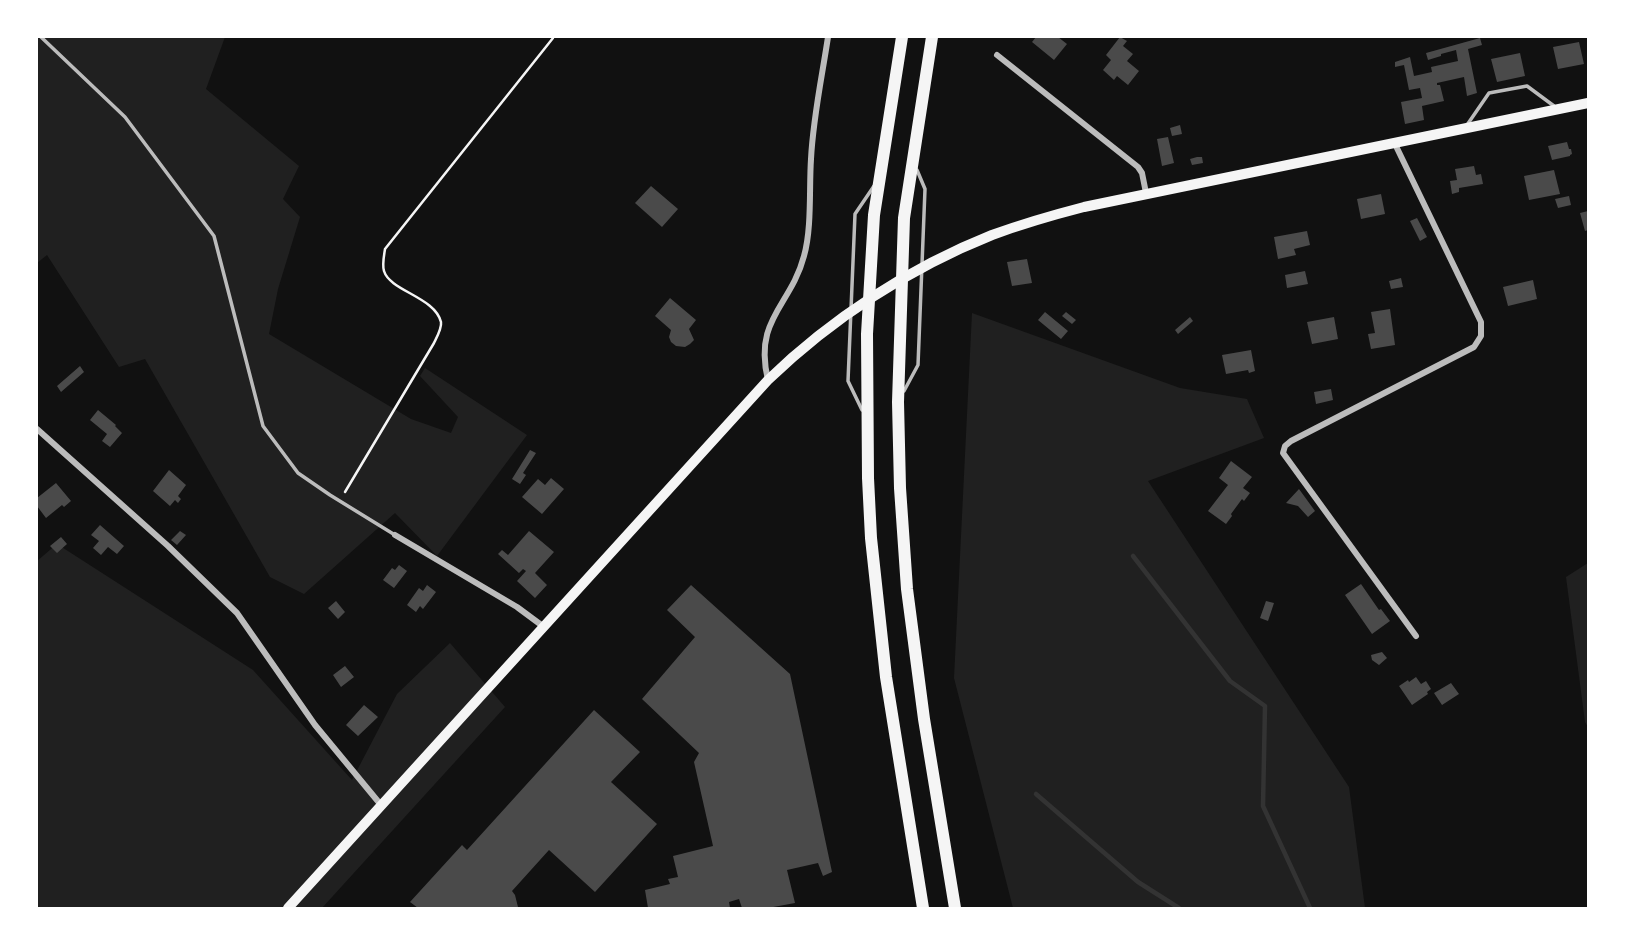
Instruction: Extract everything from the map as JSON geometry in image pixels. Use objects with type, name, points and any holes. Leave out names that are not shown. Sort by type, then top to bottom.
[{"type":"highway","points":[[902,37],[874,215],[867,334],[867,420],[872,538],[886,677],[923,908]]},
{"type":"highway","points":[[932,37],[904,218],[898,402],[900,488],[907,589],[924,719],[955,908]]},
{"type":"main road","points":[[288,908],[768,380],[824,331],[894,284],[989,236],[1084,206],[1588,103]]},
{"type":"street","points":[[768,380],[765,365],[766,336],[804,256],[808,229],[811,156],[828,37]]},
{"type":"street","points":[[997,55],[1138,167],[1146,193]]},
{"type":"street","points":[[1395,144],[1481,322],[1481,336],[1474,347],[1291,440],[1283,453],[1416,636]]},
{"type":"street","points":[[37,429],[237,613],[315,725],[382,805]]},
{"type":"street","points":[[395,535],[517,607],[544,627]]},
{"type":"lane","points":[[41,37],[125,117],[214,236],[263,426],[298,473],[395,535]]},
{"type":"lane","points":[[1464,129],[1489,93],[1527,86],[1559,110]]},
{"type":"lane","points":[[898,402],[918,365],[925,189],[913,162]]},
{"type":"lane","points":[[867,420],[848,381],[855,215],[880,175]]},
{"type":"path","points":[[339,501],[440,330],[441,322],[434,309],[390,280],[383,270],[385,249],[553,38]]},
{"type":"shaded area","points":[[37,37],[225,37],[206,89],[299,166],[283,199],[300,217],[278,289],[269,334],[411,419],[451,433],[458,417],[420,376],[425,368],[527,435],[437,556],[395,513],[304,594],[270,577],[145,359],[119,367],[47,255],[37,263]]},
{"type":"shaded area","points":[[972,313],[1180,388],[1247,399],[1264,438],[1148,481],[1349,787],[1365,908],[1013,908],[954,678]]},
{"type":"shaded area","points":[[57,544],[253,670],[352,780],[397,694],[450,643],[505,707],[322,908],[37,908],[37,561]]},
{"type":"shaded area","points":[[1588,563],[1588,727],[1585,722],[1566,577]]},
{"type":"building","points":[[1036,37],[1058,37],[1067,44],[1054,60],[1032,42]]},
{"type":"building","points":[[1120,37],[1127,41],[1123,46],[1133,54],[1127,61],[1139,71],[1128,85],[1117,76],[1114,80],[1103,70],[1111,60],[1106,55]]},
{"type":"building","points":[[1480,38],[1482,45],[1468,49],[1477,93],[1467,96],[1464,77],[1437,83],[1444,101],[1422,106],[1424,120],[1405,124],[1401,102],[1422,98],[1420,88],[1409,90],[1404,65],[1395,67],[1395,62],[1410,57],[1414,76],[1432,72],[1431,67],[1458,61],[1456,50],[1428,60],[1426,53]]},
{"type":"building","points":[[1579,42],[1584,64],[1558,69],[1553,47]]},
{"type":"building","points":[[1520,53],[1525,76],[1497,82],[1491,59]]},
{"type":"building","points":[[1180,125],[1182,134],[1172,136],[1170,128]]},
{"type":"building","points":[[1168,137],[1174,163],[1162,166],[1157,139]]},
{"type":"building","points":[[1567,142],[1572,154],[1552,160],[1548,146]]},
{"type":"building","points":[[1202,157],[1203,163],[1192,165],[1190,159]]},
{"type":"building","points":[[1474,166],[1476,175],[1481,174],[1483,184],[1459,188],[1459,192],[1452,194],[1450,181],[1457,180],[1455,169]]},
{"type":"building","points":[[1554,170],[1560,194],[1529,200],[1524,176]]},
{"type":"building","points":[[651,186],[678,209],[662,227],[635,203]]},
{"type":"building","points":[[1381,194],[1385,214],[1361,219],[1357,199]]},
{"type":"building","points":[[1569,196],[1571,205],[1558,208],[1555,199]]},
{"type":"building","points":[[1588,211],[1588,230],[1585,231],[1580,213]]},
{"type":"building","points":[[1417,218],[1427,237],[1420,241],[1410,221]]},
{"type":"building","points":[[1307,231],[1310,245],[1294,249],[1296,255],[1278,259],[1274,237]]},
{"type":"building","points":[[1027,259],[1032,283],[1012,286],[1007,262]]},
{"type":"building","points":[[1305,271],[1308,284],[1287,288],[1285,275]]},
{"type":"building","points":[[1401,278],[1403,287],[1391,289],[1389,281]]},
{"type":"building","points":[[1533,280],[1537,299],[1508,306],[1503,287]]},
{"type":"building","points":[[670,298],[696,320],[689,329],[694,340],[685,347],[671,342],[671,330],[655,316]]},
{"type":"building","points":[[1390,309],[1395,345],[1371,349],[1368,334],[1375,333],[1371,312]]},
{"type":"building","points":[[1045,312],[1068,331],[1061,339],[1038,320]]},
{"type":"building","points":[[1066,312],[1076,320],[1072,324],[1062,316]]},
{"type":"building","points":[[1190,317],[1193,321],[1178,334],[1175,330]]},
{"type":"building","points":[[1334,317],[1338,339],[1312,344],[1307,322]]},
{"type":"building","points":[[1251,350],[1255,371],[1226,374],[1222,355]]},
{"type":"building","points":[[80,366],[84,372],[61,392],[57,386]]},
{"type":"building","points":[[1331,389],[1333,400],[1316,404],[1314,392]]},
{"type":"building","points":[[98,410],[122,433],[110,447],[102,441],[107,434],[90,420]]},
{"type":"building","points":[[530,450],[536,453],[523,473],[526,475],[520,484],[512,479]]},
{"type":"building","points":[[1231,461],[1252,477],[1243,488],[1250,493],[1244,501],[1242,499],[1226,524],[1208,511],[1228,485],[1219,478]]},
{"type":"building","points":[[169,470],[186,485],[178,496],[181,499],[178,503],[175,500],[170,506],[153,491]]},
{"type":"building","points":[[551,478],[564,489],[542,514],[522,497],[538,479],[545,485]]},
{"type":"building","points":[[56,483],[71,501],[46,518],[37,506],[37,498]]},
{"type":"building","points":[[1299,489],[1315,511],[1308,517],[1298,506],[1286,503]]},
{"type":"building","points":[[100,525],[124,546],[117,554],[108,547],[101,555],[93,548],[99,541],[91,535]]},
{"type":"building","points":[[180,531],[186,535],[177,545],[171,540]]},
{"type":"building","points":[[529,531],[554,552],[535,573],[547,585],[535,598],[517,581],[526,571],[523,569],[519,573],[498,554],[502,550],[508,555]]},
{"type":"building","points":[[61,537],[67,544],[57,553],[50,546]]},
{"type":"building","points":[[399,565],[407,571],[394,588],[383,580],[392,568],[395,570]]},
{"type":"building","points":[[1361,584],[1390,621],[1372,634],[1345,595]]},
{"type":"building","points":[[427,585],[436,592],[423,609],[420,606],[416,612],[407,605],[419,588],[423,591]]},
{"type":"building","points":[[691,585],[790,674],[832,872],[823,876],[818,863],[787,870],[795,903],[768,908],[742,908],[739,899],[729,902],[730,908],[648,908],[645,890],[670,884],[668,879],[678,877],[673,856],[713,846],[694,762],[699,753],[642,699],[695,637],[667,610]]},
{"type":"building","points":[[336,601],[345,612],[338,619],[328,608]]},
{"type":"building","points":[[1266,601],[1274,603],[1268,621],[1260,618]]},
{"type":"building","points":[[1382,652],[1387,658],[1379,665],[1372,660],[1371,655]]},
{"type":"building","points":[[345,666],[354,677],[341,687],[333,675]]},
{"type":"building","points":[[1416,677],[1421,684],[1426,681],[1431,689],[1412,705],[1399,686]]},
{"type":"building","points":[[1451,683],[1459,694],[1442,705],[1434,693]]},
{"type":"building","points":[[364,705],[378,717],[358,736],[346,725]]},
{"type":"building","points":[[594,710],[640,752],[611,782],[657,824],[595,892],[549,850],[512,891],[518,907],[418,908],[410,902],[462,845],[467,850]]},
{"type":"waterway","points":[[1133,556],[1230,681],[1265,706],[1263,806],[1310,908]]},
{"type":"waterway","points":[[1036,794],[1138,882],[1179,908]]}]
